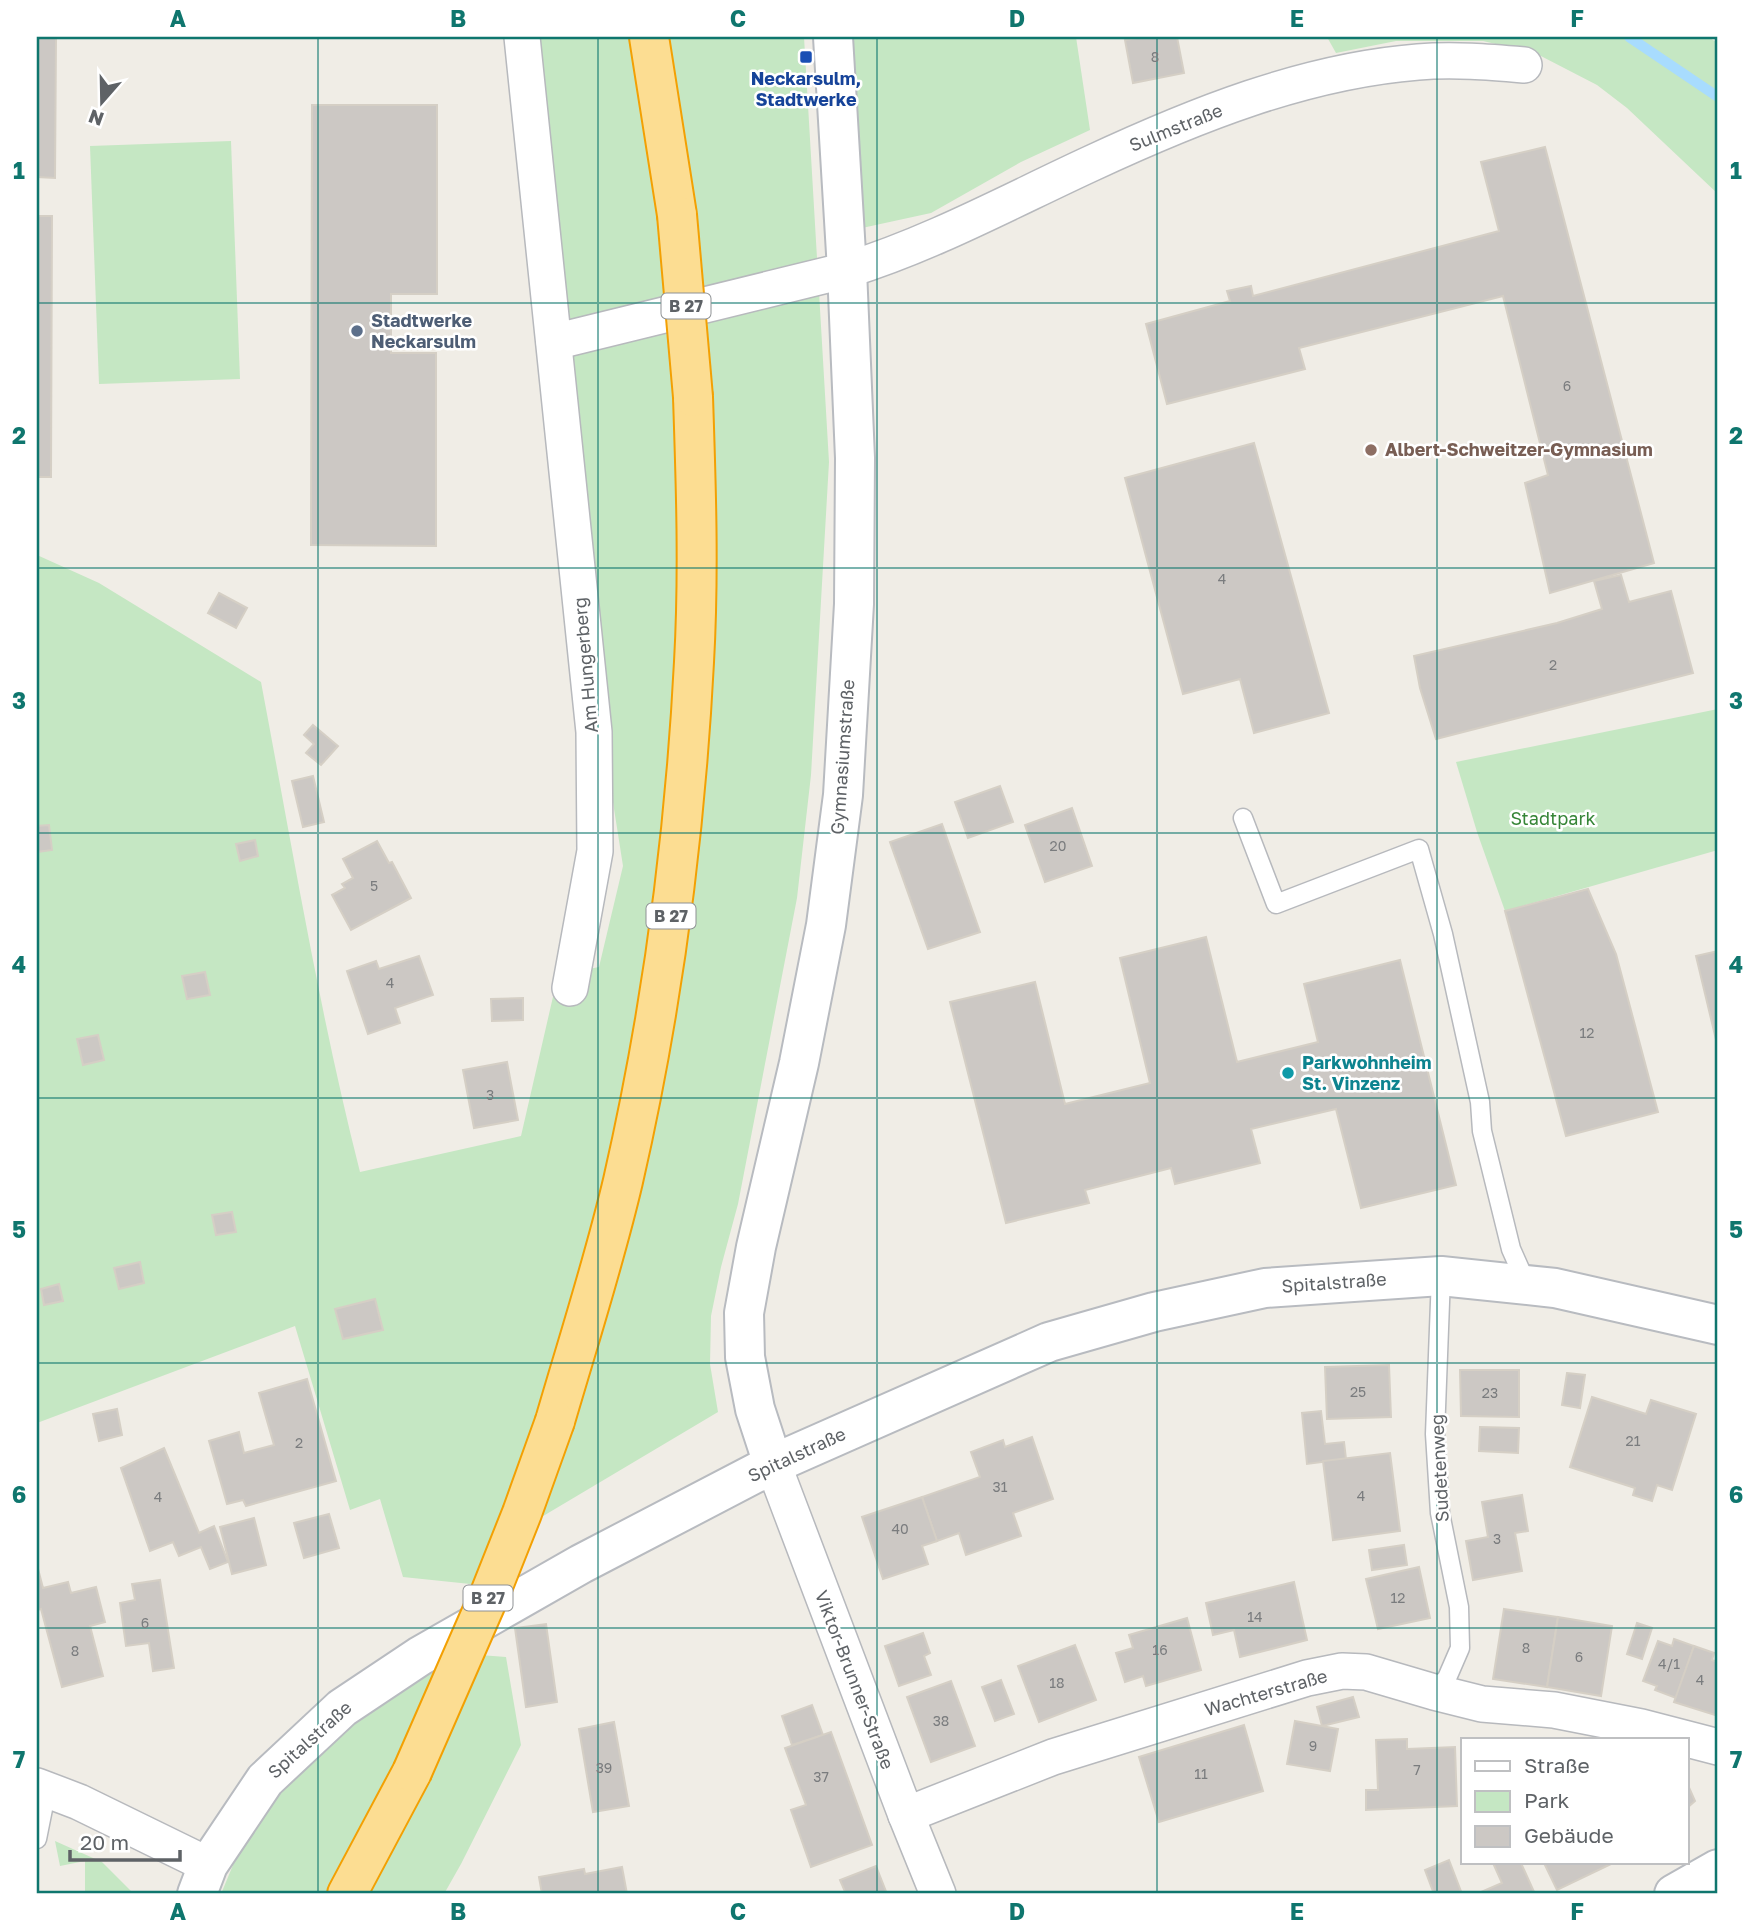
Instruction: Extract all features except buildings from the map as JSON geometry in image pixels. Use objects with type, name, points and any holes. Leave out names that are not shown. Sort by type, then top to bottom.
[{"type":"highway","name":"B 27","points":[[347,1894],[412,1772],[489,1596],[555,1421],[623,1183],[666,958],[684,804],[695,660],[696,511],[693,397],[677,215],[649,37]]},
{"type":"main road","name":"Gymnasiumstraße","points":[[773,1464],[755,1409],[745,1357],[744,1313],[756,1247],[799,1063],[826,925],[843,795],[854,604],[855,471],[847,270],[833,37]]},
{"type":"main road","name":"Spitalstraße","points":[[203,1880],[265,1780],[342,1708],[420,1656],[581,1564],[773,1464],[1049,1342],[1154,1312],[1265,1288],[1441,1276],[1555,1288],[1718,1325]]},
{"type":"main road","points":[[1674,1894],[1718,1869]]},
{"type":"street","name":"Am Hungerberg","points":[[522,37],[594,732],[595,851],[570,988]]},
{"type":"street","name":"Sulmstraße","points":[[847,270],[887,257],[1218,109],[1316,79],[1418,62],[1483,61],[1524,65]]},
{"type":"street","points":[[554,342],[847,270]]},
{"type":"street","name":"Viktor-Brunner-Straße","points":[[773,1464],[905,1815],[938,1894]]},
{"type":"street","name":"Wachterstraße","points":[[905,1815],[1053,1758],[1307,1678],[1342,1671],[1366,1672],[1482,1704],[1554,1710],[1683,1738]]},
{"type":"street","name":"Wachterstraße","points":[[1688,1739],[1718,1747]]},
{"type":"street","points":[[42,1787],[79,1802],[203,1880]]},
{"type":"lane","points":[[1243,818],[1276,904],[1419,849],[1443,934],[1480,1102],[1482,1131],[1511,1249],[1527,1284]]},
{"type":"lane","name":"Sudetenweg","points":[[1434,1692],[1447,1678],[1460,1648],[1459,1607],[1440,1513],[1435,1434],[1441,1276]]},
{"type":"lane","points":[[37,1839],[42,1787]]},
{"type":"green space","points":[[536,37],[804,37],[829,462],[811,775],[797,898],[738,1204],[711,1316],[710,1364],[718,1412],[523,1528],[467,1654],[506,1657],[521,1745],[444,1894],[221,1894],[233,1865],[276,1790],[400,1685],[452,1657],[480,1585],[403,1577],[380,1499],[350,1510],[295,1326],[37,1423],[37,555],[99,583],[261,682],[319,989],[360,1172],[521,1136],[558,975],[599,967],[623,866],[601,726]]},
{"type":"green space","points":[[850,37],[1076,37],[1090,130],[1021,162],[931,213],[862,228]]},
{"type":"green space","points":[[1327,37],[1708,37],[1718,43],[1718,194],[1627,108],[1597,85],[1537,54],[1483,41],[1396,41],[1336,53]]},
{"type":"green space","points":[[231,141],[240,379],[99,384],[90,146]]},
{"type":"green space","name":"Stadtpark","points":[[1718,709],[1718,850],[1505,911],[1456,762]]},
{"type":"green space","points":[[55,1841],[102,1862],[134,1894],[85,1894],[85,1861],[60,1866]]},
{"type":"waterway","points":[[1629,37],[1718,97]]},
{"type":"place","name":"Neckarsulm, Stadtwerke","points":[[806,57]]},
{"type":"place","name":"Stadtwerke Neckarsulm","points":[[357,331]]},
{"type":"place","name":"Albert-Schweitzer-Gymnasium","points":[[1371,450]]},
{"type":"place","name":"Parkwohnheim St. Vinzenz","points":[[1288,1073]]}]
